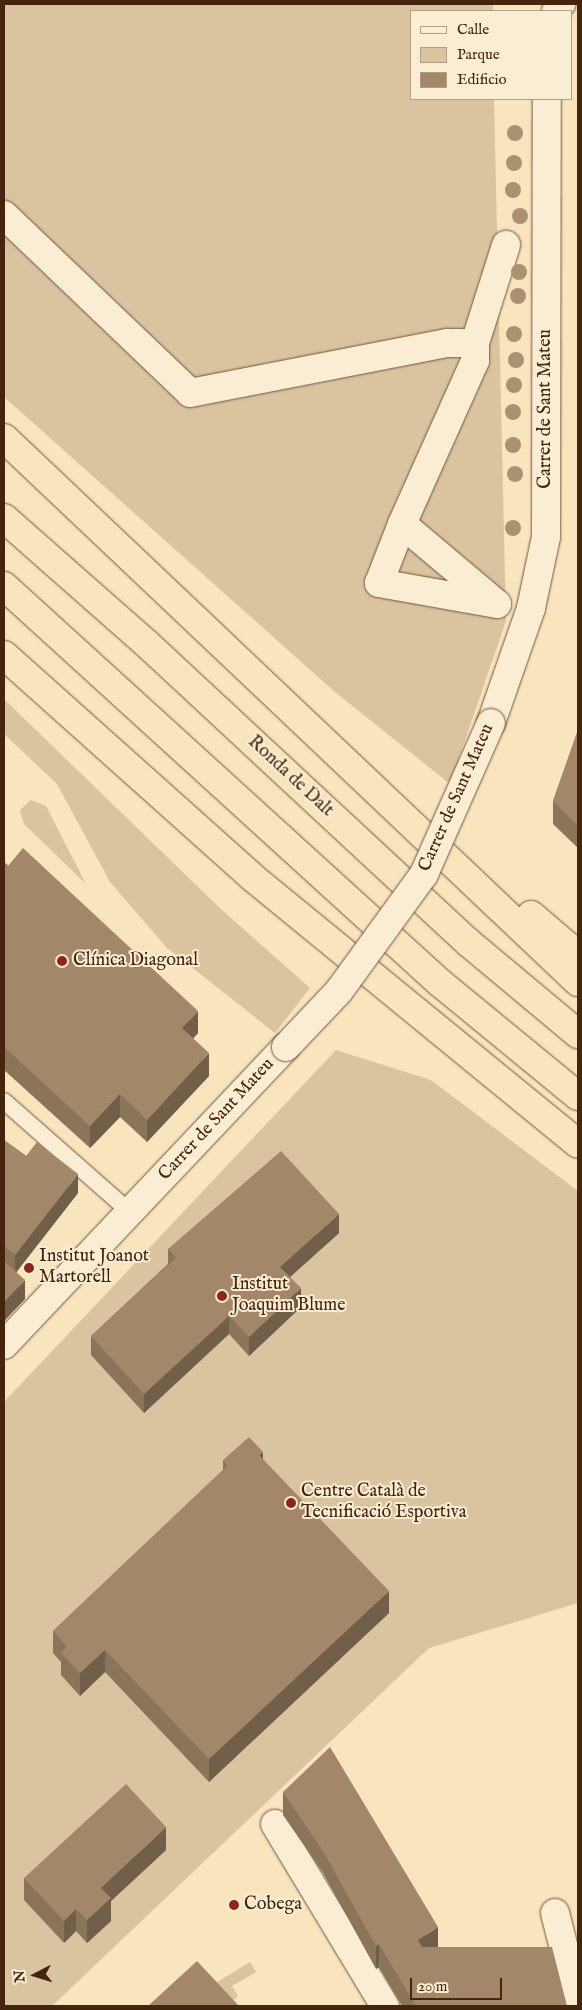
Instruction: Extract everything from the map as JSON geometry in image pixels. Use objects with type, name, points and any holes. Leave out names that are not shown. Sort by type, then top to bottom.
[{"type":"highway","points":[[4,438],[251,668],[503,915],[578,982]]},
{"type":"highway","name":"Ronda de Dalt","points":[[4,518],[147,644],[469,943],[578,1034]]},
{"type":"highway","points":[[4,586],[439,982],[578,1096]]},
{"type":"highway","points":[[4,655],[252,877],[578,1144]]},
{"type":"highway","points":[[251,668],[383,772],[494,882],[578,955]]},
{"type":"street","name":"Carrer de Sant Mateu","points":[[4,1345],[339,991],[424,874],[491,723],[530,608],[546,537],[547,100]]},
{"type":"street","points":[[4,215],[190,393],[448,343],[475,343]]},
{"type":"street","points":[[402,524],[475,361],[475,343],[506,245]]},
{"type":"street","points":[[275,1824],[384,2006]]},
{"type":"street","points":[[554,1912],[578,2003]]},
{"type":"lane","points":[[4,1101],[130,1212]]},
{"type":"green space","points":[[4,4],[493,4],[493,10],[410,10],[410,100],[494,100],[506,621],[450,784],[335,692],[4,397]]},
{"type":"green space","points":[[4,699],[223,911],[310,988],[275,1033],[166,947],[110,882],[57,784],[4,734]]},
{"type":"green space","points":[[31,800],[46,806],[86,884],[24,824],[20,810]]},
{"type":"green space","name":"Centre Català de Tecnificació Esportiva","points":[[336,1050],[431,1080],[578,1191],[578,1603],[429,1648],[52,2006],[4,2006],[4,1402]]},
{"type":"green space","points":[[250,1962],[256,1972],[232,1986],[238,1996],[228,2006],[201,1992]]},
{"type":"building","points":[[578,730],[578,826],[553,801]]},
{"type":"building","name":"Clínica Diagonal","points":[[23,848],[198,1011],[182,1028],[209,1053],[147,1120],[120,1094],[90,1126],[4,1047],[4,862],[8,866]]},
{"type":"building","points":[[4,1140],[26,1156],[37,1142],[78,1174],[15,1255],[4,1246]]},
{"type":"building","name":"Institut Joaquim Blume","points":[[281,1151],[339,1214],[280,1267],[301,1288],[249,1337],[229,1316],[144,1394],[91,1336],[176,1258],[168,1249]]},
{"type":"building","points":[[4,1261],[25,1280],[4,1302]]},
{"type":"building","points":[[249,1437],[263,1452],[259,1455],[389,1591],[209,1759],[105,1650],[80,1673],[61,1653],[67,1647],[53,1631],[227,1466],[223,1460]]},
{"type":"building","points":[[330,1747],[438,1927],[418,1940],[422,1947],[552,1947],[567,2006],[416,2006],[379,1944],[376,1946],[323,1851],[283,1792]]},
{"type":"building","points":[[126,1784],[166,1827],[101,1888],[111,1898],[87,1920],[76,1909],[64,1921],[24,1878]]},
{"type":"building","points":[[197,1961],[239,2006],[148,2006]]},
{"type":"place","name":"Clínica Diagonal","points":[[62,961]]},
{"type":"place","name":"Institut Joanot Martorell","points":[[29,1268]]},
{"type":"place","name":"Institut Joaquim Blume","points":[[222,1296]]},
{"type":"place","name":"Centre Català de Tecnificació Esportiva","points":[[291,1503]]},
{"type":"place","name":"Cobega","points":[[234,1905]]}]
